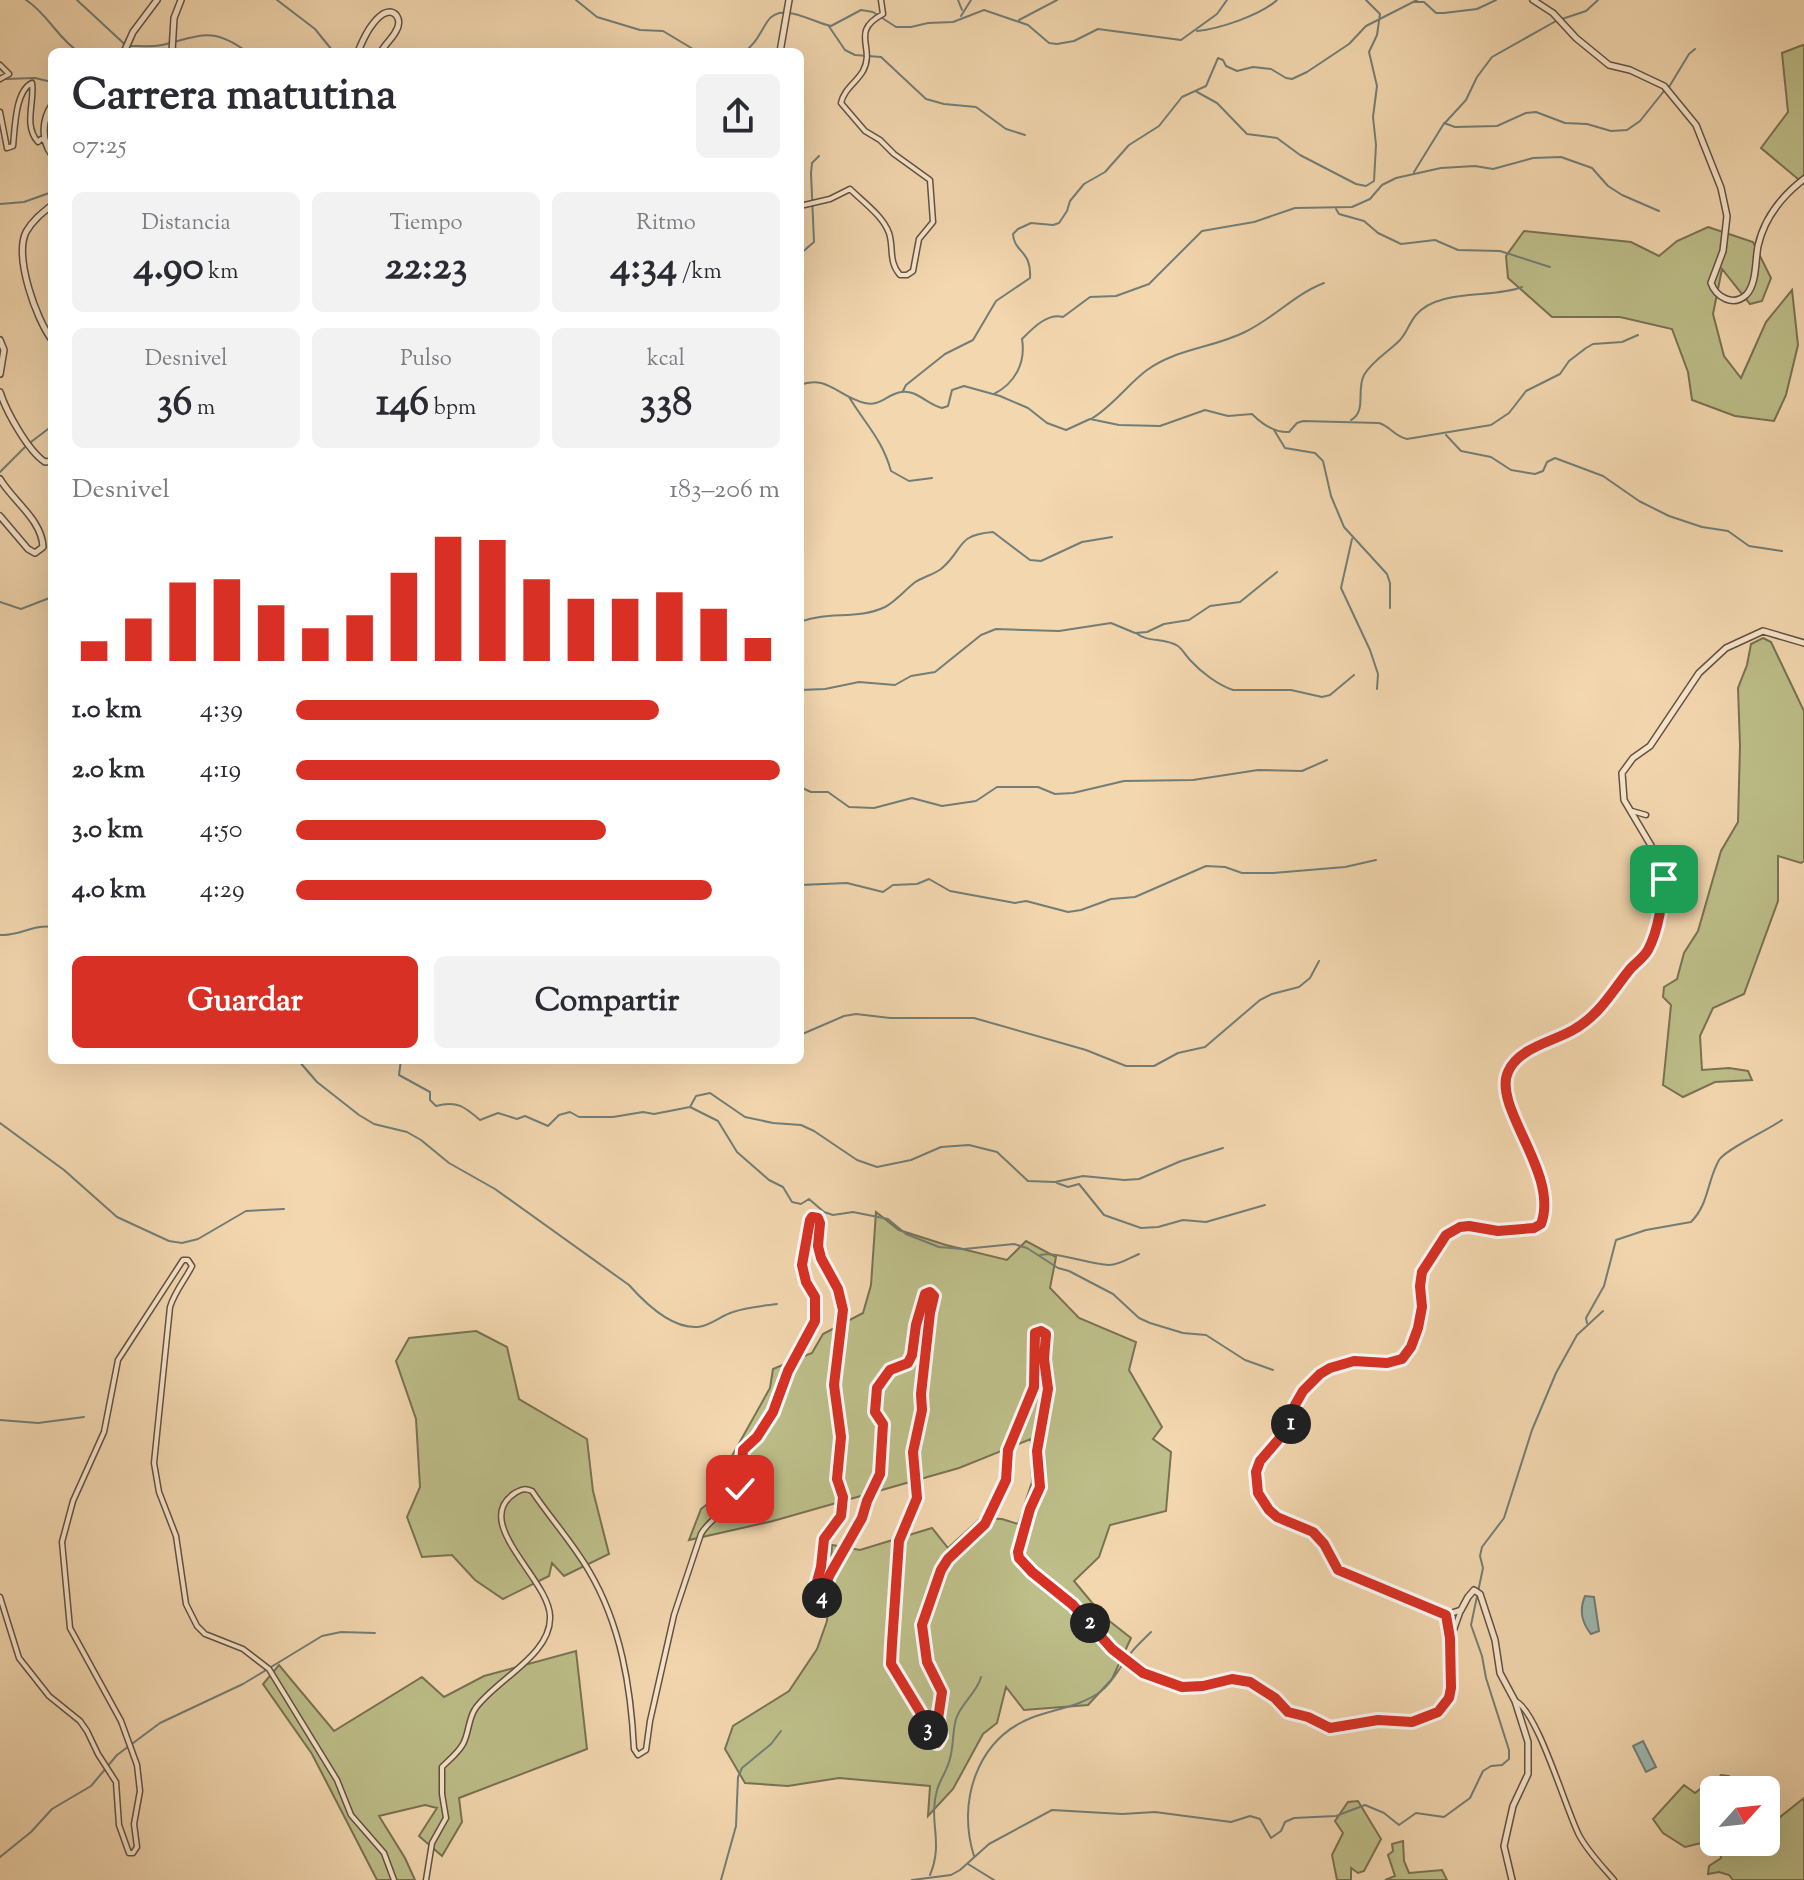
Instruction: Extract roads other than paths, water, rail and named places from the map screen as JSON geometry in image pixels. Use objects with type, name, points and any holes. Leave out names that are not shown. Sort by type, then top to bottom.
[{"type":"street","points":[[126,48],[133,32],[157,0]]},
{"type":"street","points":[[172,48],[174,18],[181,0]]},
{"type":"street","points":[[781,48],[789,0]]},
{"type":"street","points":[[804,205],[830,199],[850,189],[889,233],[893,267],[900,275],[913,271],[919,239],[933,222],[930,180],[856,124],[841,103],[850,85],[863,71],[865,29],[869,21],[883,14],[881,0]]},
{"type":"street","points":[[1533,0],[1553,13],[1576,38],[1609,65],[1630,70],[1664,86],[1696,125],[1719,180],[1727,216],[1723,251],[1711,283],[1714,292],[1721,298],[1736,300],[1747,293],[1766,222],[1804,179]]},
{"type":"street","points":[[360,48],[371,27],[386,12],[392,12],[399,22],[384,48]]},
{"type":"street","points":[[0,65],[9,74],[0,79]]},
{"type":"street","points":[[0,112],[7,148],[13,146],[19,99],[25,86],[32,83],[32,136],[38,142],[41,139],[45,141]]},
{"type":"street","points":[[48,111],[44,124],[48,147]]},
{"type":"street","points":[[48,208],[26,233],[23,253],[34,306],[48,334]]},
{"type":"street","points":[[0,340],[4,350],[0,374]]},
{"type":"street","points":[[0,392],[33,450],[48,462]]},
{"type":"street","points":[[0,479],[38,527],[43,547],[35,553],[28,549],[0,516]]},
{"type":"street","points":[[1461,1610],[1446,1615],[1338,1570],[1324,1544],[1313,1532],[1277,1517],[1269,1510],[1258,1493],[1256,1472],[1260,1461],[1291,1425],[1295,1405],[1303,1391],[1320,1374],[1354,1361],[1387,1363],[1402,1359],[1411,1347],[1418,1328],[1422,1307],[1422,1272],[1446,1235],[1460,1227],[1498,1231],[1534,1228],[1541,1224],[1543,1198],[1537,1166],[1508,1102],[1506,1077],[1518,1058],[1586,1022],[1606,1004],[1632,967],[1647,953],[1658,917],[1664,879],[1655,848],[1629,810],[1622,792],[1622,773],[1633,758],[1650,746],[1699,673],[1726,648],[1758,632],[1769,631],[1804,643]]},
{"type":"street","points":[[1629,810],[1646,815]]},
{"type":"street","points":[[426,1880],[432,1843],[446,1818],[442,1767],[463,1745],[470,1719],[482,1701],[536,1651],[548,1632],[551,1618],[549,1606],[528,1566],[505,1536],[502,1525],[503,1507],[508,1498],[521,1490],[532,1491],[588,1569],[606,1602],[624,1662],[634,1749],[638,1755],[646,1750],[674,1615],[701,1534],[738,1495],[743,1450],[757,1437],[773,1412],[788,1371],[815,1321],[815,1297],[806,1282],[802,1265],[803,1247],[812,1217],[818,1218],[820,1223],[818,1246],[821,1258],[838,1289],[843,1310],[834,1385],[841,1437],[837,1470],[843,1509],[837,1523],[824,1539],[821,1567],[812,1600],[816,1606],[821,1602],[829,1576],[862,1518],[880,1474],[883,1424],[875,1412],[877,1388],[890,1370],[908,1363],[925,1294],[930,1292],[934,1296],[921,1394],[922,1410],[913,1452],[917,1498],[899,1541],[896,1559],[891,1664],[918,1706],[928,1728],[929,1741],[939,1741],[941,1736],[938,1719],[942,1692],[927,1662],[922,1625],[941,1570],[948,1559],[985,1524],[1006,1480],[1008,1450],[1034,1387],[1033,1359],[1035,1333],[1038,1331],[1046,1334],[1044,1359],[1048,1389],[1037,1451],[1040,1487],[1030,1509],[1019,1558],[1073,1605],[1112,1649],[1135,1668],[1153,1678],[1182,1687],[1232,1679],[1250,1682],[1275,1698],[1288,1712],[1308,1717],[1330,1728],[1378,1720],[1412,1722],[1438,1712],[1449,1698],[1450,1638],[1446,1615]]},
{"type":"street","points":[[0,1597],[19,1658],[49,1696],[80,1721],[116,1782],[122,1838],[129,1853],[133,1853],[137,1847],[134,1824],[140,1791],[137,1765],[121,1721],[70,1628],[62,1542],[73,1501],[104,1432],[118,1360],[183,1260],[188,1260],[192,1266],[178,1287],[170,1307],[154,1463],[159,1492],[176,1536],[186,1604],[197,1626],[205,1634],[243,1649],[269,1669],[337,1780],[354,1821],[384,1853],[394,1880]]},
{"type":"street","points":[[1450,1638],[1461,1610],[1474,1590],[1480,1594],[1495,1640],[1500,1673],[1528,1734],[1529,1767],[1513,1806],[1504,1846],[1512,1880]]},
{"type":"street","points":[[1515,1701],[1521,1703],[1537,1729],[1579,1834],[1614,1880]]},
{"type":"water","points":[[1585,1596],[1594,1597],[1599,1631],[1591,1634],[1582,1616]]},
{"type":"water","points":[[1643,1741],[1656,1767],[1646,1772],[1633,1746]]},
{"type":"waterway","points":[[26,0],[74,48]]},
{"type":"waterway","points":[[77,0],[129,48]]},
{"type":"waterway","points":[[277,0],[315,29],[330,48]]},
{"type":"waterway","points":[[576,0],[597,17],[640,30],[663,31],[691,48]]},
{"type":"waterway","points":[[958,0],[962,10]]},
{"type":"waterway","points":[[961,16],[971,0]]},
{"type":"waterway","points":[[1019,20],[1057,0]]},
{"type":"waterway","points":[[748,48],[767,22],[780,13],[798,15],[831,26],[861,10],[873,12],[896,27],[953,22],[984,10],[1028,25],[1049,43],[1057,44],[1074,41],[1098,29],[1181,40],[1217,14],[1227,0]]},
{"type":"waterway","points":[[1197,31],[1239,20],[1277,0]]},
{"type":"waterway","points":[[1197,92],[1217,103],[1247,134],[1277,138],[1300,155],[1356,184],[1366,186],[1374,181],[1376,145],[1373,117],[1377,86],[1369,52],[1377,35],[1380,14],[1366,0]]},
{"type":"waterway","points":[[903,391],[906,385],[945,354],[973,340],[996,301],[1030,278],[1028,262],[1016,245],[1013,234],[1031,223],[1059,223],[1070,201],[1084,184],[1105,172],[1129,145],[1159,126],[1182,97],[1206,86],[1218,58],[1237,71],[1253,67],[1271,69],[1292,79],[1349,44],[1366,26],[1417,0]]},
{"type":"waterway","points":[[1415,2],[1424,2],[1436,13],[1444,13],[1477,9],[1496,0]]},
{"type":"waterway","points":[[1562,19],[1586,11],[1598,0]]},
{"type":"waterway","points":[[1414,172],[1443,125],[1466,100],[1477,77],[1492,57],[1556,21]]},
{"type":"waterway","points":[[828,25],[845,50],[855,55],[881,57],[926,99],[976,107],[1006,129],[1025,135]]},
{"type":"waterway","points":[[130,46],[158,46],[206,35],[224,39],[241,48]]},
{"type":"waterway","points":[[1669,87],[1695,49]]},
{"type":"waterway","points":[[6,79],[35,78],[48,81]]},
{"type":"waterway","points":[[1444,123],[1455,127],[1497,126],[1526,113],[1536,112],[1565,123],[1587,124],[1611,131],[1627,130],[1640,121],[1664,91]]},
{"type":"waterway","points":[[804,251],[814,242],[811,173],[812,163],[819,156]]},
{"type":"waterway","points":[[994,394],[1013,378],[1022,356],[1022,339],[1036,326],[1051,317],[1063,317],[1090,297],[1116,296],[1149,284],[1202,231],[1254,222],[1295,208],[1352,207],[1370,199],[1382,185],[1396,178],[1441,168],[1475,166],[1493,169],[1533,158],[1561,157],[1592,168],[1608,186],[1622,195],[1659,211]]},
{"type":"waterway","points":[[0,204],[24,202],[48,193]]},
{"type":"waterway","points":[[1336,209],[1339,214],[1364,221],[1378,233],[1401,244],[1435,240],[1458,250],[1500,251],[1550,267]]},
{"type":"waterway","points":[[1091,419],[1147,370],[1183,353],[1245,332],[1324,283]]},
{"type":"waterway","points":[[1351,420],[1359,411],[1362,381],[1367,370],[1399,341],[1416,315],[1426,307],[1452,297],[1522,287]]},
{"type":"waterway","points":[[804,384],[818,382],[870,404],[906,392],[942,408],[948,406],[952,390],[964,386],[1028,408],[1047,423],[1066,430],[1090,419],[1119,425],[1160,426],[1205,410],[1228,416],[1252,414],[1269,427],[1284,432],[1289,432],[1303,421],[1379,423],[1407,439],[1491,425],[1509,413],[1526,391],[1560,374],[1569,361],[1586,348],[1593,344],[1622,342],[1638,335]]},
{"type":"waterway","points":[[849,397],[878,441],[891,471],[909,481],[932,478]]},
{"type":"waterway","points":[[31,442],[48,429]]},
{"type":"waterway","points":[[1274,430],[1285,448],[1315,453],[1323,461],[1331,496],[1344,527],[1387,574],[1390,608]]},
{"type":"waterway","points":[[1446,435],[1461,451],[1491,457],[1511,470],[1535,474],[1543,471],[1547,462],[1555,458],[1603,476],[1639,501],[1669,516],[1702,527],[1728,531],[1749,546],[1782,551]]},
{"type":"waterway","points":[[0,472],[26,446]]},
{"type":"waterway","points":[[804,621],[885,607],[914,583],[941,569],[972,536],[993,532],[1030,560],[1041,561],[1082,542],[1112,537]]},
{"type":"waterway","points":[[1352,539],[1341,588],[1370,650],[1378,674],[1377,689]]},
{"type":"waterway","points":[[804,690],[859,682],[895,685],[911,676],[935,672],[981,635],[996,629],[1059,631],[1111,623],[1135,633],[1147,632],[1164,624],[1189,620],[1210,606],[1240,602],[1277,572]]},
{"type":"waterway","points":[[0,602],[21,609],[48,599]]},
{"type":"waterway","points":[[1136,633],[1178,646],[1205,674],[1233,690],[1291,690],[1322,697],[1330,695],[1354,675]]},
{"type":"waterway","points":[[804,789],[828,792],[849,807],[874,808],[912,798],[942,806],[976,801],[997,787],[1038,787],[1055,794],[1073,793],[1124,781],[1193,780],[1258,770],[1302,771],[1327,760]]},
{"type":"waterway","points":[[804,885],[847,883],[883,892],[893,885],[917,884],[929,879],[950,891],[1015,903],[1026,901],[1068,912],[1111,899],[1135,897],[1206,866],[1225,867],[1242,873],[1273,873],[1345,867],[1376,860]]},
{"type":"waterway","points":[[0,935],[48,927]]},
{"type":"waterway","points":[[804,1033],[856,1014],[890,1018],[974,1018],[1086,1050],[1126,1066],[1154,1066],[1178,1053],[1205,1047],[1260,1000],[1299,987],[1310,978],[1319,961]]},
{"type":"waterway","points":[[301,1064],[317,1082],[359,1115],[374,1124],[407,1132],[421,1140],[449,1163],[495,1189],[678,1324],[698,1327],[738,1310],[777,1304]]},
{"type":"waterway","points":[[400,1064],[399,1075],[430,1092],[430,1100],[436,1106],[460,1106],[480,1120],[498,1113],[517,1119],[525,1116],[548,1126],[559,1115],[570,1112],[579,1117],[613,1117],[690,1107],[718,1121],[737,1152],[769,1180],[783,1187],[792,1202],[801,1204],[809,1199],[824,1212],[833,1215],[853,1212],[888,1219],[906,1234],[939,1247],[964,1249],[1014,1244],[1027,1248],[1058,1268],[1113,1294],[1139,1318],[1183,1333],[1206,1335],[1245,1360],[1273,1370]]},
{"type":"waterway","points":[[690,1107],[696,1096],[710,1093],[745,1117],[801,1125],[857,1160],[877,1167],[911,1160],[941,1147],[969,1145],[997,1152],[1028,1181],[1055,1182],[1083,1176],[1139,1179],[1223,1148]]},
{"type":"waterway","points":[[1587,1323],[1586,1318],[1604,1286],[1616,1240],[1646,1230],[1691,1222],[1705,1200],[1719,1160],[1782,1120]]},
{"type":"waterway","points":[[0,1123],[64,1170],[117,1217],[169,1241],[182,1243],[198,1239],[246,1211],[284,1209]]},
{"type":"waterway","points":[[1057,1183],[1068,1187],[1079,1184],[1104,1215],[1141,1228],[1183,1220],[1206,1222],[1265,1205]]},
{"type":"waterway","points":[[1040,1255],[1109,1265],[1139,1254]]},
{"type":"waterway","points":[[912,1880],[951,1875],[989,1844],[1052,1810],[1122,1814],[1155,1812],[1231,1822],[1250,1816],[1260,1819],[1271,1838],[1281,1831],[1285,1822],[1294,1818],[1336,1816],[1365,1805],[1384,1813],[1399,1825],[1416,1813],[1444,1817],[1470,1798],[1483,1771],[1502,1765],[1509,1759],[1509,1750],[1471,1625],[1483,1568],[1480,1556],[1482,1547],[1504,1518],[1532,1430],[1556,1373],[1577,1335],[1603,1311]]},
{"type":"waterway","points":[[0,1420],[38,1423],[84,1417]]},
{"type":"waterway","points":[[0,1857],[31,1832],[52,1809],[91,1786],[117,1755],[160,1723],[243,1684],[322,1636],[341,1632],[375,1633]]},
{"type":"waterway","points":[[974,1856],[969,1836],[970,1795],[984,1757],[996,1741],[1031,1718],[1075,1704],[1100,1692],[1151,1632]]},
{"type":"waterway","points":[[930,1875],[936,1852],[934,1812],[937,1790],[951,1757],[956,1719],[981,1677]]},
{"type":"waterway","points":[[721,1880],[736,1826],[738,1777],[742,1768],[771,1744],[781,1731]]},
{"type":"waterway","points":[[968,1864],[994,1880]]}]
